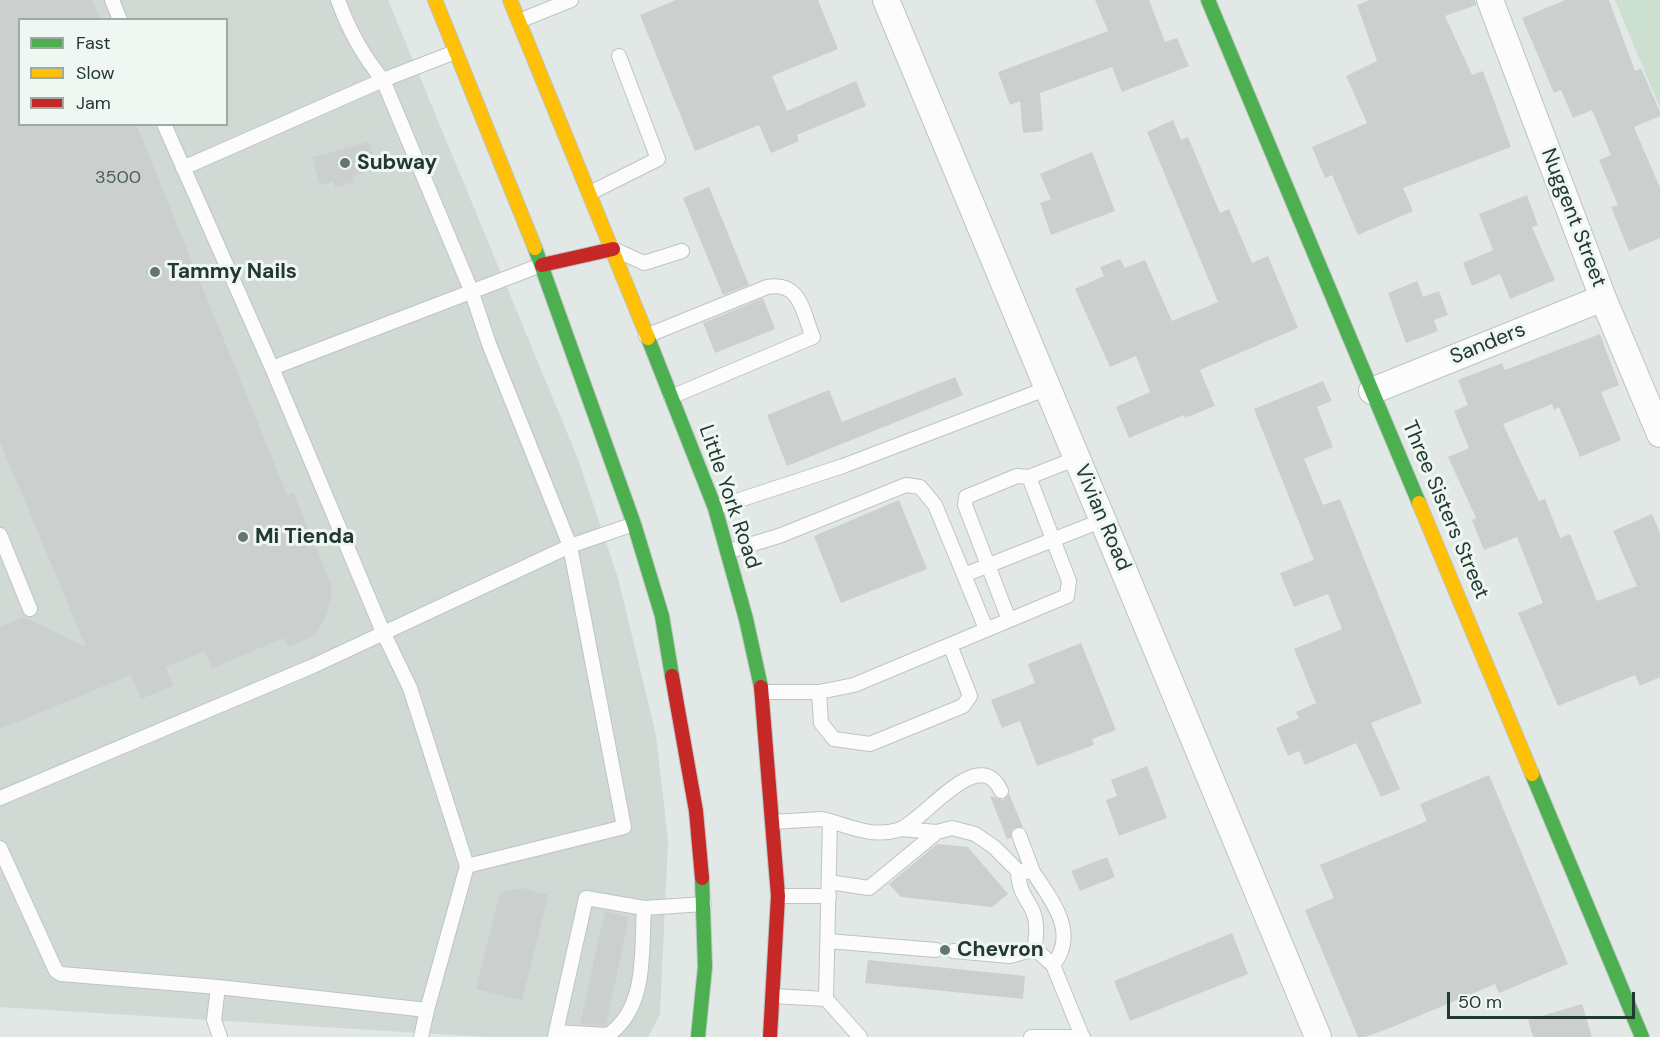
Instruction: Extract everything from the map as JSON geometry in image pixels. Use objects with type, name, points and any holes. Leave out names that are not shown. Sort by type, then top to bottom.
[{"type":"main road","points":[[435,0],[542,265],[634,524],[663,616],[680,705],[696,811],[704,904],[705,967],[698,1037]]},
{"type":"main road","name":"Little York Road","points":[[510,0],[613,249],[715,508],[729,551],[762,692],[778,896],[770,1037]]},
{"type":"main road","name":"Three Sisters Street","points":[[1208,0],[1642,1037]]},
{"type":"main road","points":[[542,265],[613,249]]},
{"type":"main road","points":[[773,996],[785,1027]]},
{"type":"street","name":"Vivian Road","points":[[886,0],[1318,1037]]},
{"type":"street","name":"Nuggent Street","points":[[1490,0],[1603,298],[1660,434]]},
{"type":"street","name":"Sanders","points":[[1372,391],[1603,298]]},
{"type":"lane","points":[[112,0],[119,18]]},
{"type":"lane","points":[[338,0],[347,27],[363,56],[383,80],[471,290],[489,344],[570,546],[624,827],[467,866]]},
{"type":"lane","points":[[519,21],[571,0]]},
{"type":"lane","points":[[183,168],[383,80],[457,51]]},
{"type":"lane","points":[[590,193],[658,159],[620,56]]},
{"type":"lane","points":[[165,126],[272,368],[383,632],[410,688],[467,866],[421,1037]]},
{"type":"lane","points":[[613,249],[644,263],[682,251]]},
{"type":"lane","points":[[272,368],[471,290],[542,265]]},
{"type":"lane","points":[[646,336],[767,287],[787,286],[795,292],[813,338],[671,397]]},
{"type":"lane","points":[[715,508],[843,466],[1048,388]]},
{"type":"lane","points":[[1009,620],[965,505],[966,497],[1017,476],[1029,477],[1077,458]]},
{"type":"lane","points":[[762,692],[819,692],[854,685],[1067,596],[1070,581],[1029,477]]},
{"type":"lane","points":[[729,551],[779,536],[906,485],[920,487],[935,505],[986,629]]},
{"type":"lane","points":[[964,575],[1103,520]]},
{"type":"lane","points":[[0,798],[313,666],[570,546],[634,524]]},
{"type":"lane","points":[[0,535],[30,609]]},
{"type":"lane","points":[[819,692],[821,723],[834,739],[870,744],[963,706],[970,696],[950,645]]},
{"type":"lane","points":[[900,830],[951,789],[973,776],[987,775],[996,780],[1001,791]]},
{"type":"lane","points":[[772,822],[822,819],[877,834],[900,830],[937,832],[952,828],[975,834],[994,847],[1018,871],[1033,872]]},
{"type":"lane","points":[[830,821],[826,999],[860,1037]]},
{"type":"lane","points":[[778,896],[829,889],[869,888],[937,832]]},
{"type":"lane","points":[[1019,835],[1033,872],[1049,897],[1065,932],[1064,952],[1053,965]]},
{"type":"lane","points":[[0,848],[56,971],[60,974],[218,987],[427,1010]]},
{"type":"lane","points":[[1018,871],[1018,888],[1032,910],[1036,924],[1035,950]]},
{"type":"lane","points":[[644,908],[639,993],[631,1009],[614,1030],[603,1036],[555,1034],[585,898],[644,908],[704,904]]},
{"type":"lane","points":[[828,941],[936,950]]},
{"type":"lane","points":[[953,951],[1010,956],[1035,950]]},
{"type":"lane","points":[[1031,1037],[1082,1036],[1053,965],[1035,950]]},
{"type":"lane","points":[[218,987],[214,1020],[220,1037]]},
{"type":"lane","points":[[773,996],[826,999]]},
{"type":"shaded area","points":[[0,0],[388,0],[578,459],[618,578],[656,735],[668,841],[660,1014],[648,1037],[485,1037],[0,1007]]},
{"type":"green space","points":[[1615,0],[1660,0],[1660,108]]},
{"type":"building","points":[[0,0],[92,0],[99,18],[18,18],[18,126],[137,126],[287,495],[293,492],[331,584],[331,597],[324,621],[309,638],[288,647],[284,638],[212,668],[205,651],[165,667],[173,686],[141,699],[131,675],[0,729],[0,627],[24,617],[86,647],[0,442]]},
{"type":"building","points":[[676,0],[818,0],[838,49],[772,76],[787,111],[856,81],[866,106],[797,135],[799,141],[771,153],[759,125],[695,151],[640,15]]},
{"type":"building","points":[[1095,0],[1149,0],[1165,42],[1177,38],[1189,66],[1122,92],[1112,67],[1040,93],[1043,131],[1023,133],[1020,101],[1010,105],[998,72],[1108,31]]},
{"type":"building","points":[[1370,0],[1475,0],[1476,5],[1445,16],[1472,75],[1483,71],[1511,147],[1403,188],[1413,211],[1358,235],[1332,175],[1325,178],[1312,147],[1367,123],[1346,76],[1377,61],[1357,5]]},
{"type":"building","points":[[1565,0],[1609,0],[1635,71],[1641,68],[1660,112],[1660,116],[1634,127],[1660,188],[1660,238],[1629,251],[1611,207],[1618,205],[1599,160],[1611,155],[1592,110],[1573,118],[1561,90],[1554,93],[1522,18]]},
{"type":"building","points":[[1173,120],[1181,140],[1188,137],[1220,213],[1229,209],[1252,263],[1268,256],[1298,328],[1200,370],[1215,406],[1185,418],[1184,415],[1129,438],[1116,407],[1150,392],[1136,356],[1110,367],[1075,289],[1104,276],[1100,267],[1120,259],[1125,268],[1145,260],[1172,321],[1218,302],[1147,132]]},
{"type":"building","name":"Subway","points":[[369,142],[377,169],[353,176],[354,182],[335,187],[333,181],[320,185],[312,157]]},
{"type":"building","points":[[1092,152],[1115,211],[1051,235],[1040,203],[1051,199],[1040,174]]},
{"type":"building","points":[[709,187],[749,285],[723,295],[683,198]]},
{"type":"building","points":[[1527,195],[1538,225],[1532,227],[1555,280],[1510,299],[1500,274],[1472,286],[1463,263],[1493,250],[1479,214]]},
{"type":"building","points":[[1417,281],[1423,297],[1439,291],[1448,315],[1434,320],[1438,331],[1406,343],[1388,293]]},
{"type":"building","points":[[763,298],[775,329],[715,353],[703,323]]},
{"type":"building","points":[[1600,334],[1619,385],[1601,392],[1621,440],[1580,457],[1559,407],[1554,410],[1552,404],[1503,424],[1539,501],[1545,499],[1560,538],[1570,534],[1597,601],[1637,586],[1613,531],[1652,514],[1660,533],[1660,677],[1640,686],[1635,675],[1558,706],[1518,613],[1543,603],[1517,537],[1484,550],[1472,520],[1476,518],[1448,457],[1469,448],[1454,411],[1468,405],[1458,380],[1502,363],[1505,370]]},
{"type":"building","points":[[955,377],[963,395],[787,466],[767,415],[829,390],[842,422]]},
{"type":"building","points":[[1323,381],[1332,401],[1317,407],[1333,447],[1304,459],[1323,505],[1340,499],[1422,703],[1371,723],[1400,789],[1381,797],[1356,743],[1305,765],[1299,751],[1288,756],[1276,728],[1299,718],[1296,712],[1316,703],[1294,649],[1342,629],[1328,594],[1294,607],[1280,573],[1314,560],[1254,409]]},
{"type":"building","points":[[899,500],[927,569],[841,603],[814,536]]},
{"type":"building","points":[[1081,643],[1116,730],[1092,739],[1094,745],[1037,766],[1020,721],[1002,728],[991,700],[1035,683],[1028,664]]},
{"type":"building","points":[[1147,766],[1167,818],[1119,836],[1106,800],[1117,796],[1111,780]]},
{"type":"building","points":[[1489,775],[1568,964],[1499,993],[1495,984],[1395,1026],[1365,1037],[1358,1037],[1305,910],[1334,898],[1320,865],[1427,821],[1420,804]]},
{"type":"building","points":[[1009,794],[1023,827],[1012,829],[1011,838],[1007,839],[990,796],[1003,800]]},
{"type":"building","points":[[937,844],[968,847],[1008,894],[992,907],[901,897],[889,884]]},
{"type":"building","points":[[1107,857],[1115,877],[1080,891],[1071,871]]},
{"type":"building","points":[[523,888],[548,895],[522,1000],[476,989],[500,893]]},
{"type":"building","points":[[605,911],[629,917],[606,1025],[580,1024]]},
{"type":"building","points":[[1232,933],[1248,974],[1130,1021],[1114,981]]},
{"type":"building","name":"Chevron","points":[[868,960],[1025,976],[1023,999],[865,983]]},
{"type":"building","points":[[1582,1004],[1592,1037],[1533,1037],[1528,1020]]},
{"type":"traffic: fast","points":[[1208,0],[1419,503]]},
{"type":"traffic: fast","points":[[535,248],[634,524],[662,616],[672,676]]},
{"type":"traffic: fast","points":[[648,338],[715,508],[746,619],[761,687]]},
{"type":"traffic: fast","points":[[1532,774],[1642,1037]]},
{"type":"traffic: fast","points":[[698,1037],[705,967],[702,878]]},
{"type":"traffic: slow","points":[[435,0],[535,248]]},
{"type":"traffic: slow","points":[[510,0],[648,338]]},
{"type":"traffic: slow","points":[[1419,503],[1532,774]]},
{"type":"traffic: jam","points":[[542,265],[613,249]]},
{"type":"traffic: jam","points":[[672,676],[696,811],[702,878]]},
{"type":"traffic: jam","points":[[761,687],[778,896],[770,1037]]},
{"type":"place","name":"Subway","points":[[345,163]]},
{"type":"place","name":"Tammy Nails","points":[[155,272]]},
{"type":"place","name":"Mi Tienda","points":[[243,537]]},
{"type":"place","name":"Chevron","points":[[945,950]]}]
